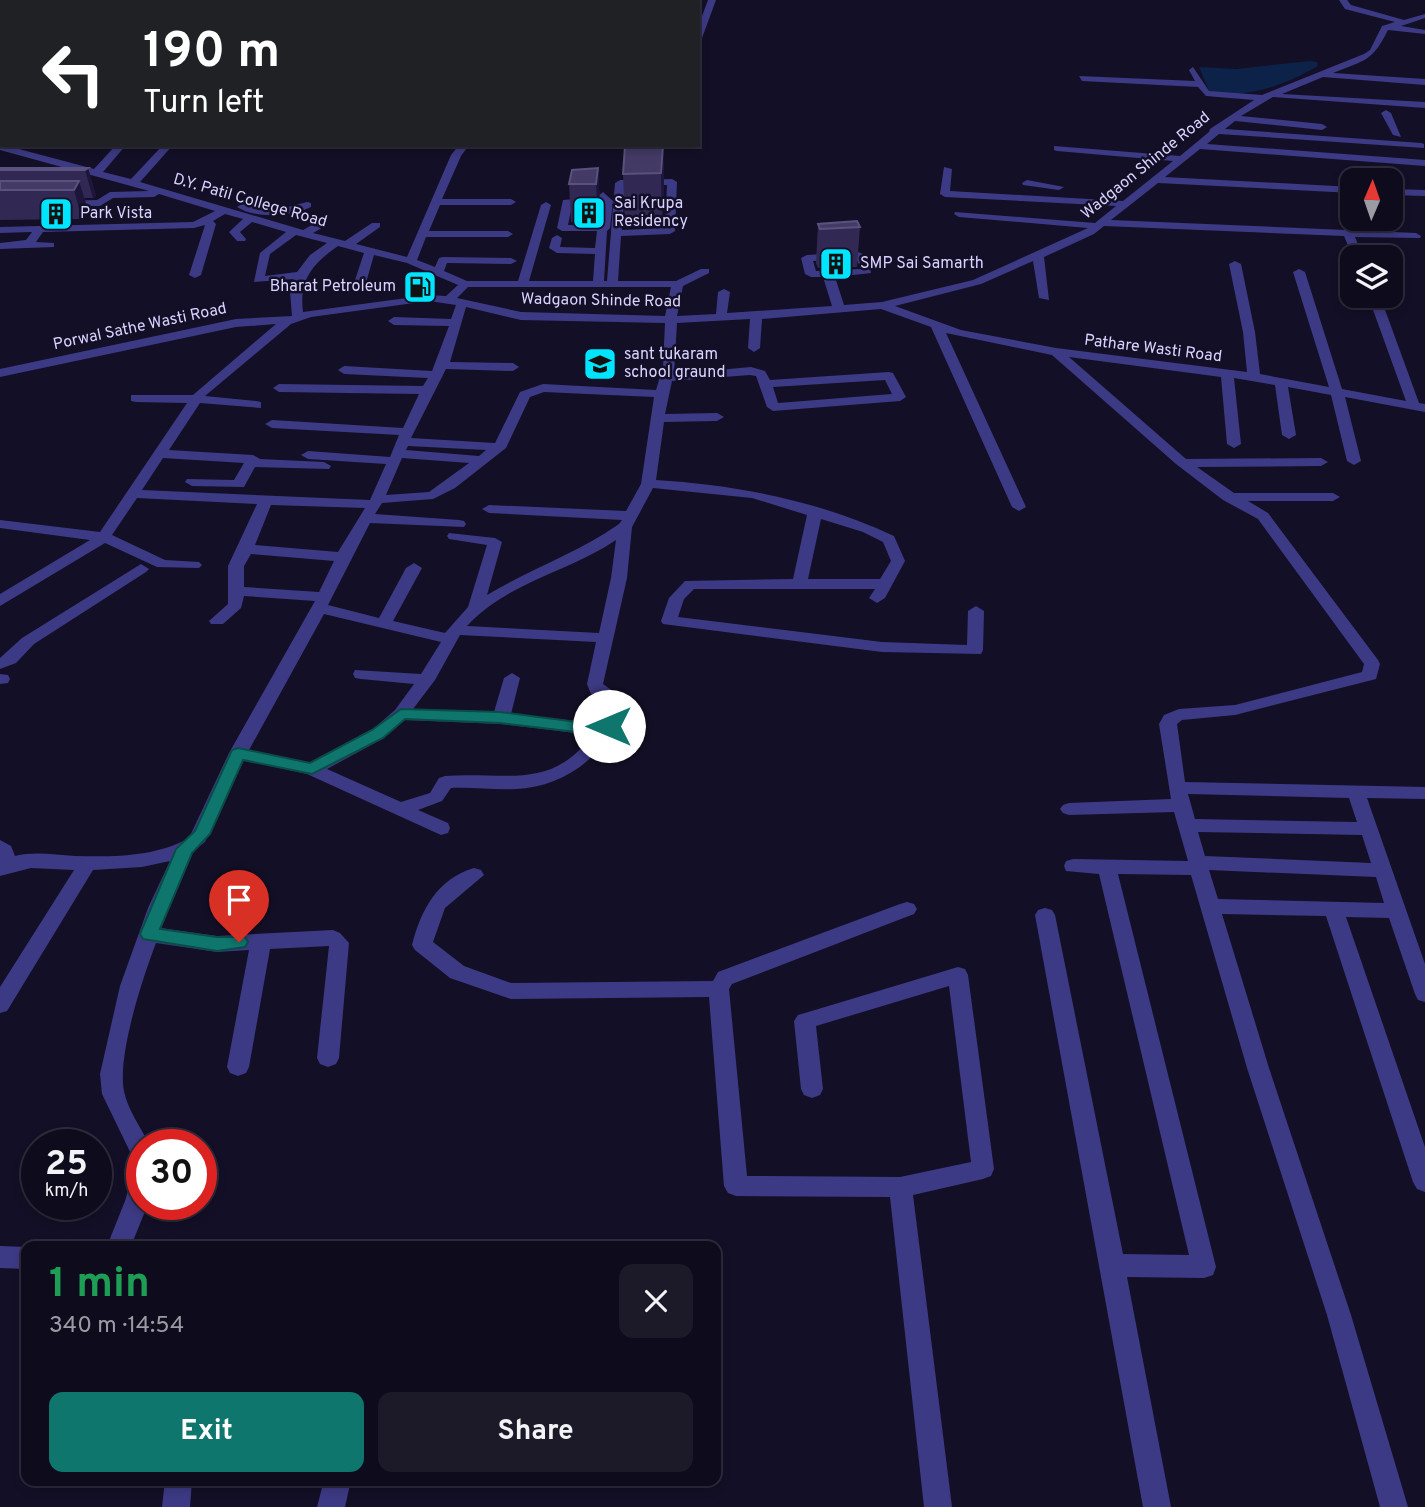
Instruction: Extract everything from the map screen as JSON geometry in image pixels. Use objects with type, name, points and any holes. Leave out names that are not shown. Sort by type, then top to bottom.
[{"type":"street","points":[[700,33],[712,0]]},
{"type":"street","points":[[1343,0],[1346,6],[1403,22]]},
{"type":"street","points":[[1358,10],[1374,4]]},
{"type":"street","points":[[1389,27],[1425,16]]},
{"type":"street","points":[[1389,27],[1425,33]]},
{"type":"street","name":"Wadgaon Shinde Road","points":[[292,320],[407,300],[455,302],[521,316],[669,320],[721,318],[882,305],[977,282],[1101,225],[1158,180],[1213,131],[1267,97],[1373,51],[1385,28],[1389,27]]},
{"type":"street","points":[[1193,70],[1206,93],[1267,97],[1311,112],[1331,128]]},
{"type":"street","points":[[1323,74],[1425,82]]},
{"type":"street","points":[[1082,78],[1200,84]]},
{"type":"street","points":[[1232,118],[1420,104],[1425,119]]},
{"type":"street","points":[[1386,113],[1398,135]]},
{"type":"street","points":[[1344,129],[1398,135],[1423,142]]},
{"type":"street","points":[[1213,131],[1423,142]]},
{"type":"street","points":[[1196,146],[1425,163]]},
{"type":"street","name":"D.Y. Patil College Road","points":[[0,147],[226,208],[299,233],[370,251],[387,261],[411,261],[465,284]]},
{"type":"street","points":[[96,173],[119,147]]},
{"type":"street","points":[[134,183],[166,147]]},
{"type":"street","points":[[411,261],[438,202],[449,189],[457,155],[463,147]]},
{"type":"street","points":[[1057,148],[1181,159]]},
{"type":"street","points":[[947,169],[945,194],[1127,204]]},
{"type":"street","points":[[1158,180],[1340,189]]},
{"type":"street","points":[[612,285],[621,183],[672,182],[670,231],[617,233]]},
{"type":"street","points":[[1027,184],[1059,187]]},
{"type":"street","points":[[53,200],[100,203],[110,194],[146,195],[163,192]]},
{"type":"street","points":[[1404,193],[1423,195]]},
{"type":"street","points":[[602,198],[608,201],[607,226],[602,229],[564,229],[562,226],[569,201],[602,198]]},
{"type":"street","points":[[438,202],[511,202]]},
{"type":"street","points":[[0,230],[194,225],[226,208],[281,210],[301,209],[307,205]]},
{"type":"street","points":[[522,285],[547,205]]},
{"type":"street","points":[[959,214],[1101,225],[1416,236]]},
{"type":"street","points":[[240,239],[234,232],[250,218]]},
{"type":"street","points":[[195,275],[211,224],[206,221]]},
{"type":"street","points":[[300,275],[258,280],[265,253],[299,233],[323,223]]},
{"type":"street","points":[[0,601],[104,537],[201,391],[292,320],[294,297],[306,264],[376,225]]},
{"type":"street","points":[[24,245],[29,243],[40,229]]},
{"type":"street","points":[[598,285],[602,229]]},
{"type":"street","points":[[1348,233],[1353,245]]},
{"type":"street","points":[[424,234],[508,234]]},
{"type":"street","points":[[556,238],[554,248],[557,250],[600,251]]},
{"type":"street","points":[[0,246],[50,245]]},
{"type":"street","points":[[359,286],[370,251]]},
{"type":"street","points":[[858,255],[864,258],[867,271],[828,274],[811,274],[807,258],[858,255]]},
{"type":"street","points":[[1038,255],[1045,298]]},
{"type":"street","points":[[438,272],[443,260],[511,261]]},
{"type":"street","points":[[1235,264],[1249,332],[1254,377]]},
{"type":"street","points":[[0,847],[4,851],[4,867],[32,861],[87,863],[153,858],[184,849],[202,834],[238,753],[372,507],[438,370],[457,323],[455,302],[465,284],[678,284],[705,271]]},
{"type":"street","points":[[1298,272],[1337,392],[1354,461]]},
{"type":"street","points":[[828,274],[839,309]]},
{"type":"street","points":[[401,809],[436,797],[445,782],[462,780],[503,784],[530,782],[561,774],[581,759],[609,726],[614,700],[597,690],[594,684],[619,578],[628,522],[648,484],[660,394],[667,378],[672,340],[669,320],[678,284]]},
{"type":"street","points":[[721,318],[724,292]]},
{"type":"street","name":"Pathare Wasti Road","points":[[882,305],[958,333],[1056,352],[1254,377],[1420,407]]},
{"type":"street","points":[[1379,308],[1420,407]]},
{"type":"street","points":[[754,348],[756,316]]},
{"type":"street","name":"Porwal Sathe Wasti Road","points":[[0,373],[236,323],[292,320]]},
{"type":"street","points":[[394,321],[457,323]]},
{"type":"street","points":[[936,325],[1019,507]]},
{"type":"street","points":[[1056,352],[1182,463],[1228,497],[1268,520],[1301,570],[1373,664],[1370,675],[1252,706],[1179,715],[1170,719],[1168,724],[1179,797],[1198,865],[1258,1068],[1339,1314],[1394,1507]]},
{"type":"street","points":[[344,370],[513,368]]},
{"type":"street","points":[[667,378],[751,371],[761,374],[773,407],[900,397],[888,376],[766,384]]},
{"type":"street","points":[[1227,374],[1234,444]]},
{"type":"street","points":[[829,380],[839,401]]},
{"type":"street","points":[[1281,382],[1289,435]]},
{"type":"street","points":[[279,388],[427,390]]},
{"type":"street","points":[[372,507],[433,495],[484,460],[499,447],[508,434],[525,395],[532,390],[543,388],[660,394]]},
{"type":"street","points":[[136,398],[196,399],[256,405]]},
{"type":"street","points":[[657,418],[717,417]]},
{"type":"street","points":[[272,424],[484,460]]},
{"type":"street","points":[[308,455],[401,447],[499,447]]},
{"type":"street","points":[[160,454],[253,459],[239,484],[192,482]]},
{"type":"street","points":[[1182,463],[1321,462]]},
{"type":"street","points":[[251,463],[335,467]]},
{"type":"street","points":[[648,484],[754,494],[868,529],[889,539],[898,561],[881,591],[800,582],[690,584],[682,589],[669,621],[882,647],[975,650],[976,611]]},
{"type":"street","points":[[133,494],[372,507],[495,542],[475,608]]},
{"type":"street","points":[[1228,497],[1333,497]]},
{"type":"street","points":[[217,621],[236,605],[236,566],[266,505],[266,500],[263,500]]},
{"type":"street","points":[[489,509],[628,522]]},
{"type":"street","points":[[800,582],[815,513]]},
{"type":"street","points":[[312,769],[378,734],[401,714],[439,662],[452,635],[475,608],[531,575],[596,547],[628,522]]},
{"type":"street","points":[[0,524],[104,537],[162,564],[194,565]]},
{"type":"street","points":[[246,549],[343,556]]},
{"type":"street","points":[[384,622],[414,568]]},
{"type":"street","points":[[1,674],[10,659],[28,641],[141,569]]},
{"type":"street","points":[[237,591],[321,602],[384,622],[452,635],[606,638]]},
{"type":"street","points":[[361,674],[427,680]]},
{"type":"street","points":[[500,718],[512,678]]},
{"type":"street","points":[[401,714],[500,718],[593,729],[605,728]]},
{"type":"street","points":[[238,753],[312,769],[441,828]]},
{"type":"street","points":[[1069,808],[1179,797],[1425,793]]},
{"type":"street","points":[[1357,794],[1425,994]]},
{"type":"street","points":[[1187,825],[1370,829]]},
{"type":"street","points":[[130,1129],[113,1094],[111,1074],[130,986],[184,849]]},
{"type":"street","points":[[0,1005],[87,863]]},
{"type":"street","points":[[1073,866],[1198,865],[1383,870]]},
{"type":"street","points":[[1113,1265],[1204,1266],[1108,875],[1109,869],[1115,867]]},
{"type":"street","points":[[474,875],[442,895],[430,911],[422,945],[457,972],[511,992],[719,989]]},
{"type":"street","points":[[1210,906],[1397,911]]},
{"type":"street","points":[[812,1089],[805,1021],[957,975],[983,1170],[900,1187],[736,1186],[719,989],[725,978],[907,909]]},
{"type":"street","points":[[1333,909],[1425,1182]]},
{"type":"street","points":[[1045,915],[1157,1507]]},
{"type":"street","points":[[149,934],[217,944],[333,938],[339,943],[328,1058]]},
{"type":"street","points":[[239,1067],[261,941]]},
{"type":"street","points":[[900,1187],[938,1507]]},
{"type":"street","points":[[121,1241],[129,1220]]},
{"type":"street","points":[[0,1257],[21,1258]]},
{"type":"street","points":[[176,1507],[178,1486]]},
{"type":"street","points":[[331,1507],[336,1486]]},
{"type":"water","points":[[1317,62],[1318,66],[1279,85],[1237,94],[1209,91],[1199,67],[1236,69]]},
{"type":"building","points":[[625,147],[663,147],[661,173],[623,174]]},
{"type":"building","points":[[0,168],[88,168],[0,170]]},
{"type":"building","points":[[598,168],[596,184],[569,184],[572,170]]},
{"type":"building","points":[[0,181],[79,181],[74,190],[0,190]]},
{"type":"building","points":[[857,221],[860,227],[820,229],[818,224]]},
{"type":"place","name":"Sai Krupa Residency","points":[[589,213]]},
{"type":"place","name":"Park Vista","points":[[56,214]]},
{"type":"place","name":"SMP Sai Samarth","points":[[836,264]]},
{"type":"place","name":"Bharat Petroleum","points":[[420,287]]},
{"type":"place","name":"sant tukaram school graund","points":[[600,364]]},
{"type":"route","points":[[239,942],[217,944],[149,934],[184,849],[196,842],[202,834],[238,753],[312,769],[378,734],[401,714],[500,718],[593,729],[609,726]]}]
